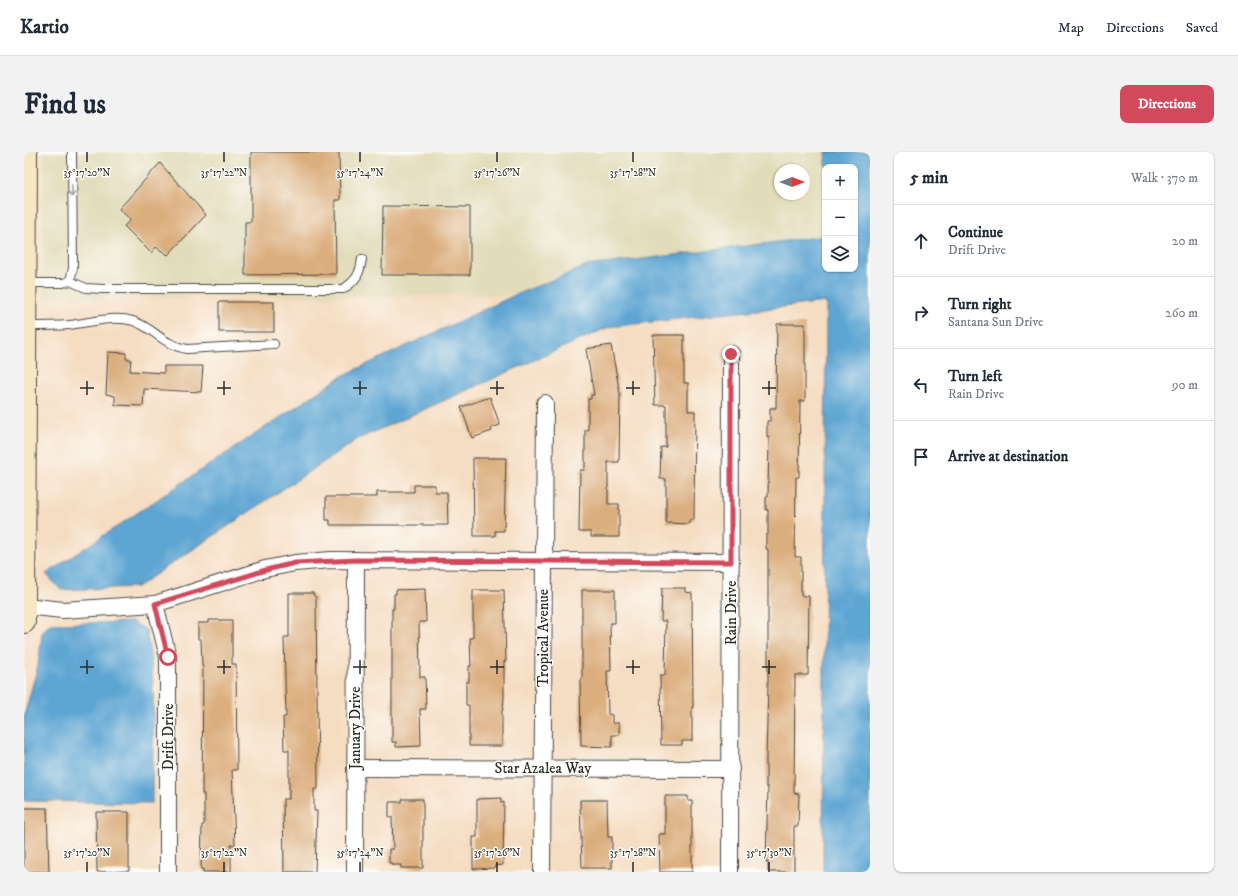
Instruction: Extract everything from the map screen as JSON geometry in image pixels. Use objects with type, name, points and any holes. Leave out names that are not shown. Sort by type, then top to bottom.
[{"type":"street","points":[[26,152],[24,614],[155,604],[266,570],[295,563],[356,560],[731,562]]},
{"type":"street","name":"Rain Drive","points":[[730,872],[731,354]]},
{"type":"street","name":"Tropical Avenue","points":[[542,872],[545,403]]},
{"type":"street","name":"January Drive","points":[[355,872],[356,560]]},
{"type":"street","name":"Drift Drive","points":[[155,604],[168,657],[168,872]]},
{"type":"street","name":"Star Azalea Way","points":[[355,768],[731,769]]},
{"type":"lane","points":[[70,281],[73,268],[72,152]]},
{"type":"lane","points":[[25,274],[63,283],[70,281],[86,288],[103,289],[343,289],[357,278],[361,270],[362,259]]},
{"type":"lane","points":[[25,326],[69,325],[100,320],[121,319],[143,326],[174,347],[187,349],[274,344]]},
{"type":"shaded area","points":[[44,152],[826,152],[826,164],[822,164],[822,236],[587,266],[515,295],[43,298]]},
{"type":"water","points":[[826,152],[870,152],[870,872],[823,872],[826,302],[609,327],[358,439],[137,587],[61,590],[46,574],[342,376],[515,295],[587,266],[822,236],[822,272],[858,272],[858,164],[826,164]]},
{"type":"water","points":[[132,622],[146,630],[150,651],[153,694],[152,803],[24,801],[24,716],[38,665],[42,633],[50,624]]},
{"type":"building","points":[[251,152],[339,152],[340,200],[335,200],[336,274],[245,275],[245,222],[251,222]]},
{"type":"building","points":[[160,163],[206,215],[168,255],[156,247],[151,253],[124,226],[131,220],[119,209]]},
{"type":"building","points":[[383,206],[470,207],[470,275],[382,275]]},
{"type":"building","points":[[219,302],[274,302],[274,332],[219,332]]},
{"type":"building","points":[[777,324],[805,324],[805,401],[800,401],[799,477],[796,477],[795,557],[801,557],[801,596],[809,596],[808,675],[795,675],[794,793],[799,794],[798,826],[794,826],[794,872],[768,872],[768,862],[766,862],[768,787],[766,787],[766,759],[768,685],[768,549],[766,549],[766,535],[768,535],[768,510],[766,510],[766,497],[768,497],[769,437],[767,437],[767,421],[770,421],[770,408],[776,408]]},
{"type":"building","points":[[653,335],[684,335],[684,383],[688,383],[688,411],[695,411],[694,520],[689,520],[689,524],[666,523],[666,479],[660,479],[661,447],[666,447],[666,405],[655,405]]},
{"type":"building","points":[[611,345],[620,394],[619,462],[608,462],[608,504],[619,504],[619,537],[591,537],[591,532],[579,532],[580,470],[584,470],[585,467],[585,430],[588,430],[588,399],[591,399],[591,395],[594,395],[586,349]]},
{"type":"building","points":[[108,352],[126,353],[126,359],[131,359],[130,371],[164,373],[164,366],[203,366],[201,392],[144,389],[143,406],[115,405],[115,396],[106,394]]},
{"type":"building","points":[[490,397],[500,425],[491,428],[492,431],[472,438],[461,407]]},
{"type":"building","points":[[473,458],[506,458],[504,531],[495,531],[495,536],[474,536]]},
{"type":"building","points":[[414,485],[435,485],[435,492],[447,492],[448,525],[330,525],[330,520],[326,520],[326,497],[377,497],[377,492],[414,492]]},
{"type":"building","points":[[662,588],[685,588],[685,592],[692,593],[692,741],[682,741],[682,745],[661,745],[660,675],[665,675],[666,621],[661,621]]},
{"type":"building","points":[[425,589],[426,622],[419,622],[420,677],[425,677],[426,709],[420,709],[421,746],[396,747],[396,742],[392,742],[392,609],[394,609],[394,594],[396,594],[396,590]]},
{"type":"building","points":[[473,590],[504,590],[506,661],[504,661],[502,746],[469,746],[469,705],[466,705],[466,682],[469,682],[469,666],[471,666],[470,638],[473,638]]},
{"type":"building","points":[[582,590],[615,590],[615,623],[610,623],[611,671],[607,671],[608,714],[612,715],[612,723],[619,723],[619,735],[612,735],[612,747],[581,746],[580,680],[582,680]]},
{"type":"building","points":[[289,593],[313,593],[316,597],[318,789],[314,789],[314,811],[317,811],[315,872],[284,872],[283,799],[289,799],[289,750],[284,750],[283,717],[286,717],[284,637],[289,637]]},
{"type":"building","points":[[209,620],[232,620],[232,664],[236,664],[237,770],[232,770],[235,845],[231,845],[231,872],[203,872],[203,869],[201,869],[202,825],[204,825],[204,794],[202,794],[203,666],[201,639],[198,639],[198,623],[209,623]]},
{"type":"building","points":[[665,796],[688,796],[688,801],[692,801],[692,872],[660,872],[659,834],[665,834]]},
{"type":"building","points":[[501,798],[501,803],[504,802],[503,865],[494,866],[494,868],[473,869],[473,837],[477,837],[477,799]]},
{"type":"building","points":[[402,799],[423,799],[423,868],[401,868],[401,865],[392,865],[392,863],[389,863],[389,849],[393,849],[392,817],[389,817],[389,802],[402,802]]},
{"type":"building","points":[[580,800],[607,800],[608,837],[612,837],[612,868],[582,868]]},
{"type":"building","points":[[24,808],[47,808],[49,872],[24,872]]},
{"type":"building","points":[[96,812],[129,812],[129,871],[97,872]]},
{"type":"route","points":[[168,657],[155,604],[230,580],[295,563],[331,560],[731,562],[731,354]]}]
